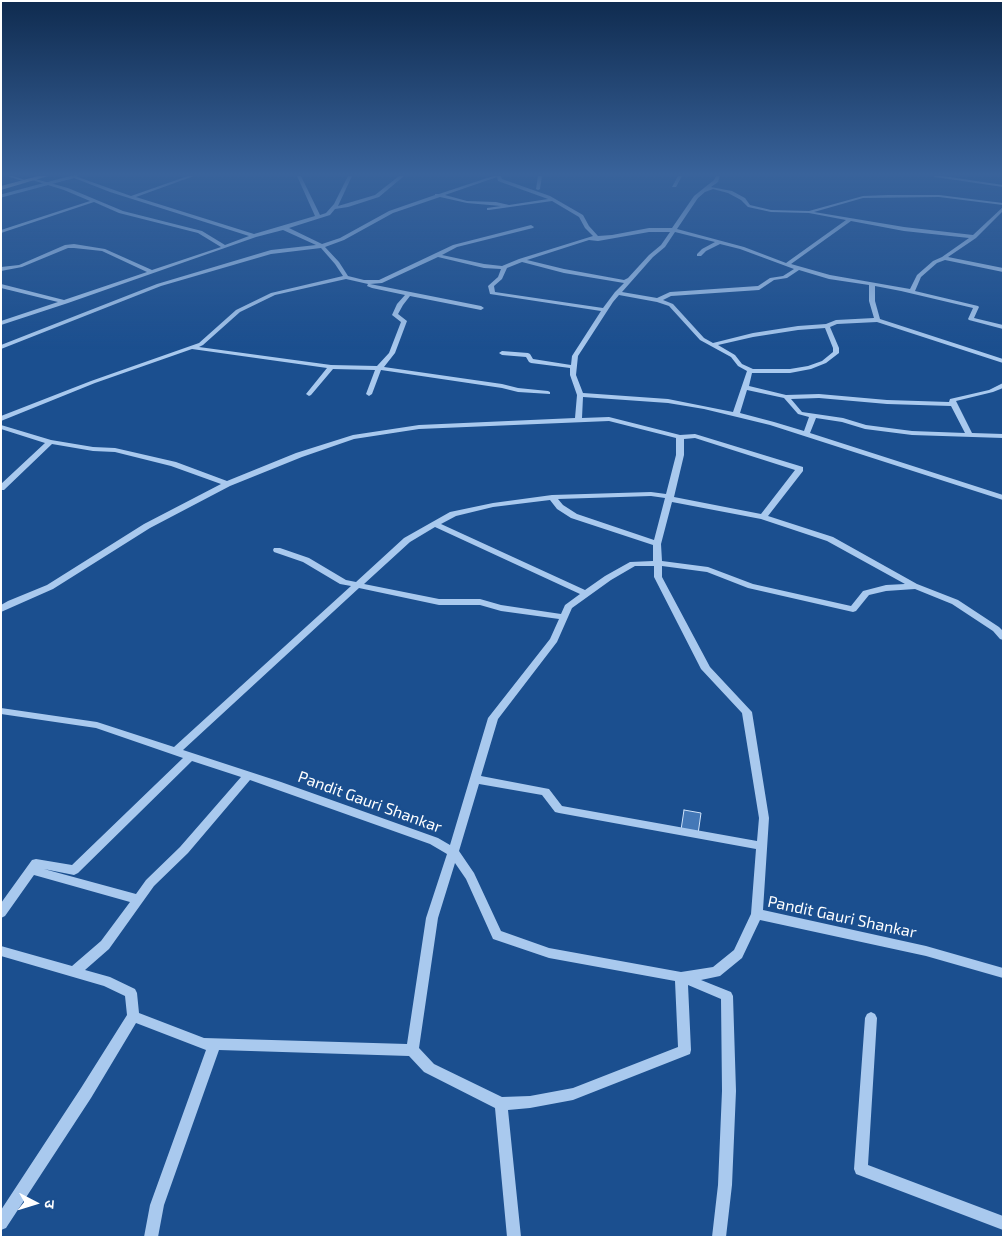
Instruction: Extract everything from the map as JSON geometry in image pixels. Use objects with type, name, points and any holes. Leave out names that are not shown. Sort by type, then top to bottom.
[{"type":"street","points":[[203,234],[225,247]]},
{"type":"street","points":[[247,234],[254,236]]},
{"type":"street","points":[[1,323],[262,234]]},
{"type":"street","points":[[296,234],[322,246],[346,277]]},
{"type":"street","points":[[1,347],[159,285],[271,252],[322,246],[351,234]]},
{"type":"street","points":[[364,282],[380,282],[455,246],[504,234]]},
{"type":"street","points":[[594,234],[598,238]]},
{"type":"street","points":[[436,255],[504,268],[521,260],[589,238],[624,234]]},
{"type":"street","points":[[578,420],[580,395],[574,375],[575,356],[617,293],[651,256],[663,246],[671,234]]},
{"type":"street","points":[[688,234],[720,242],[787,265],[851,282],[872,284],[976,307],[971,319],[1003,328]]},
{"type":"street","points":[[787,265],[830,234]]},
{"type":"street","points":[[946,234],[974,237]]},
{"type":"street","points":[[911,292],[919,276],[934,262],[944,258],[977,234]]},
{"type":"street","points":[[699,255],[704,250],[720,242]]},
{"type":"street","points":[[1,269],[20,266],[67,246],[74,246],[103,250],[152,272]]},
{"type":"street","points":[[944,258],[1003,270]]},
{"type":"street","points":[[521,260],[564,272],[625,282],[630,279]]},
{"type":"street","points":[[504,268],[500,278],[491,286],[492,293],[605,310]]},
{"type":"street","points":[[658,300],[670,294],[759,288],[772,279],[785,277],[798,268]]},
{"type":"street","points":[[1,419],[93,382],[201,344],[238,311],[273,294],[346,277],[374,287],[481,308]]},
{"type":"street","points":[[872,284],[872,301],[877,320]]},
{"type":"street","points":[[1,286],[66,302]]},
{"type":"street","points":[[617,293],[658,300],[671,305],[702,339],[732,356],[740,365],[750,370],[790,371],[809,368],[824,362],[836,353],[836,348],[827,326]]},
{"type":"street","points":[[369,394],[379,368],[392,353],[404,321],[395,315],[400,304],[409,294]]},
{"type":"street","points":[[712,345],[754,335],[798,328],[827,326],[836,322],[877,320],[1003,361]]},
{"type":"street","points":[[191,348],[331,367],[379,368],[421,373],[518,390],[548,393]]},
{"type":"street","points":[[502,353],[528,355],[531,361],[574,367]]},
{"type":"street","points":[[309,394],[331,367]]},
{"type":"street","points":[[736,414],[750,370]]},
{"type":"street","points":[[970,435],[952,400],[991,391],[1003,385]]},
{"type":"street","points":[[745,387],[786,398],[820,396],[887,402],[954,404]]},
{"type":"street","points":[[991,391],[1003,392]]},
{"type":"street","points":[[580,395],[668,401],[704,406],[772,423],[1003,498]]},
{"type":"street","points":[[786,398],[800,413],[843,420],[865,427],[912,433],[1003,436]]},
{"type":"street","points":[[806,434],[813,416]]},
{"type":"street","points":[[1,609],[50,587],[147,526],[227,484],[299,455],[353,437],[419,427],[610,419],[680,437],[695,436],[800,469],[763,517]]},
{"type":"street","points":[[1,427],[50,442],[93,449],[115,450],[173,464],[227,484]]},
{"type":"street","points":[[680,437],[680,455],[657,544],[656,563],[658,577],[706,669],[747,712],[764,818],[757,914]]},
{"type":"street","points":[[1,488],[50,442]]},
{"type":"street","points":[[176,751],[407,540],[453,514],[493,504],[552,496],[651,494],[763,517],[830,539],[916,586],[955,602],[996,629],[1003,637]]},
{"type":"street","points":[[552,496],[560,507],[574,516],[657,544]]},
{"type":"street","points":[[435,524],[586,594]]},
{"type":"street","points":[[278,550],[306,560],[343,582],[439,602],[480,602],[501,608],[564,617]]},
{"type":"street","points":[[412,1050],[432,918],[493,718],[554,640],[568,607],[608,578],[633,564],[656,563],[708,570],[752,586],[853,609],[866,593],[886,588],[916,586]]},
{"type":"street","name":"Pandit Gauri Shankar","points":[[1,712],[97,725],[248,775],[434,841],[453,852],[470,876],[497,935],[549,953],[681,977],[716,972],[738,954],[757,914],[926,951],[1003,973]]},
{"type":"street","points":[[1,914],[36,863],[74,870],[191,756]]},
{"type":"street","points":[[73,972],[105,945],[150,883],[184,850],[248,775]]},
{"type":"street","points":[[475,779],[545,792],[559,809],[762,846]]},
{"type":"street","points":[[31,870],[138,899]]},
{"type":"street","points":[[1,951],[106,981],[131,992],[133,1016],[1,1222]]},
{"type":"street","points":[[133,1016],[204,1044],[412,1050],[429,1068],[501,1104],[530,1102],[573,1094],[685,1050],[681,977],[727,996],[728,1091],[725,1185],[719,1237]]},
{"type":"street","points":[[871,1018],[861,1169],[1003,1223]]},
{"type":"street","points":[[150,1237],[157,1205],[215,1044]]},
{"type":"street","points":[[501,1104],[514,1237]]},
{"type":"building","points":[[684,810],[701,813],[698,834],[681,830]]}]
